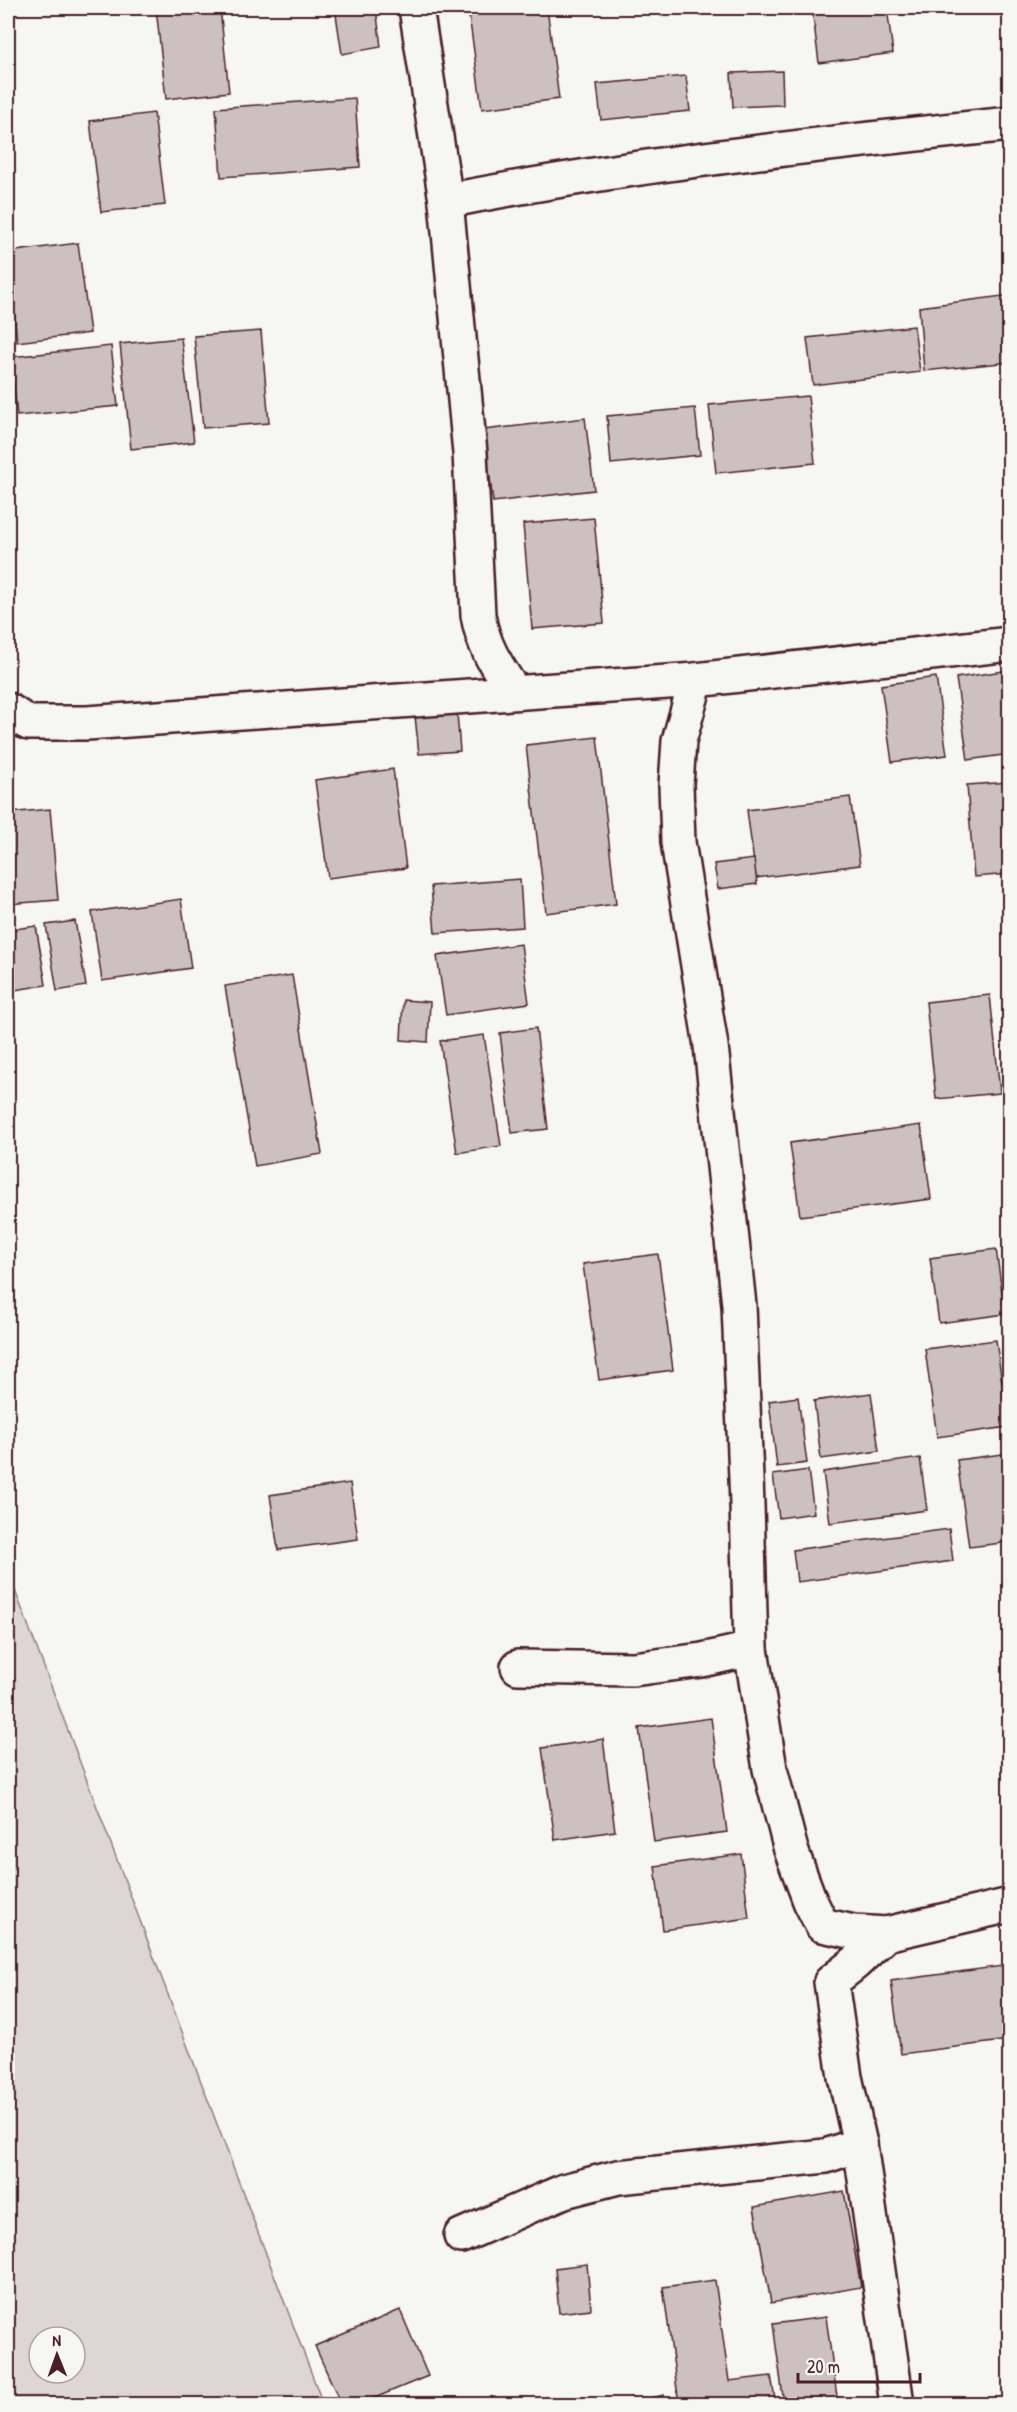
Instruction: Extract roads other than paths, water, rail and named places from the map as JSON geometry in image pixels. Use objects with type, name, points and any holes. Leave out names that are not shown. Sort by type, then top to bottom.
[{"type":"street","points":[[416,8],[446,201],[470,453],[478,615],[482,637],[494,662],[514,692]]},
{"type":"street","points":[[446,201],[541,182],[757,151],[1010,124]]},
{"type":"street","points":[[8,710],[28,723],[87,723],[696,680],[1010,644]]},
{"type":"street","points":[[696,680],[679,741],[676,785],[678,842],[711,1046],[739,1305],[751,1648],[770,1769],[791,1850],[810,1901],[822,1925],[845,2077],[860,2144],[897,2404]]},
{"type":"street","points":[[518,1667],[633,1670],[702,1660],[751,1648]]},
{"type":"street","points":[[822,1925],[854,1932],[886,1934],[1010,1905]]},
{"type":"street","points":[[831,1982],[886,1934]]},
{"type":"street","points":[[461,2236],[564,2191],[618,2177],[826,2156],[860,2144]]}]
